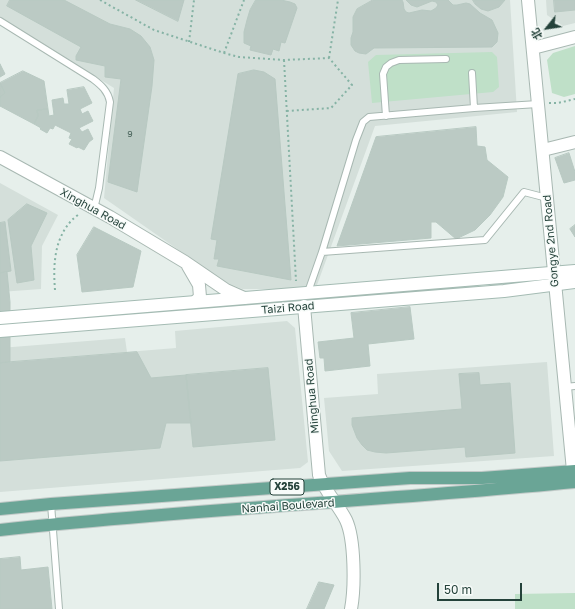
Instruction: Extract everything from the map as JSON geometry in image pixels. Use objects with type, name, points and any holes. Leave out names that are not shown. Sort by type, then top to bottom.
[{"type":"main road","name":"Nanhai Boulevard","points":[[0,509],[410,478],[574,476]]},
{"type":"main road","name":"Nanhai Boulevard","points":[[0,530],[52,524],[334,502],[574,476]]},
{"type":"street","name":"Gongye 2nd Road","points":[[528,0],[555,278],[570,387],[574,476]]},
{"type":"street","points":[[533,48],[575,37]]},
{"type":"street","points":[[543,150],[575,142]]},
{"type":"street","name":"Xinghua Road","points":[[0,157],[110,217],[185,262],[226,290],[244,298]]},
{"type":"street","name":"Xinghua Road","points":[[185,262],[192,271],[200,288],[200,297],[196,301]]},
{"type":"street","name":"Taizi Road","points":[[0,331],[504,291],[555,278],[575,271]]},
{"type":"street","name":"Taizi Road","points":[[0,318],[308,292],[555,278],[575,282]]},
{"type":"street","name":"Minghua Road","points":[[304,306],[318,465],[322,485]]},
{"type":"street","points":[[322,485],[350,529],[354,582],[351,609]]},
{"type":"lane","points":[[0,21],[93,79],[106,90],[110,102],[99,188],[90,207]]},
{"type":"lane","points":[[386,116],[383,74],[390,62],[399,60],[446,59]]},
{"type":"lane","points":[[472,73],[474,108]]},
{"type":"lane","points":[[308,292],[363,122],[369,117],[538,104]]},
{"type":"lane","points":[[322,252],[485,240],[524,192],[547,198]]},
{"type":"lane","points":[[51,504],[58,609]]},
{"type":"path","points":[[100,0],[154,30],[239,57],[284,60],[329,58]]},
{"type":"path","points":[[189,42],[194,0]]},
{"type":"path","points":[[224,53],[244,0]]},
{"type":"path","points":[[329,58],[338,0]]},
{"type":"path","points":[[287,111],[332,108],[352,84],[329,58]]},
{"type":"path","points":[[284,60],[296,281]]},
{"type":"path","points":[[538,104],[558,103],[575,99]]},
{"type":"path","points":[[55,290],[54,266],[57,249],[62,235],[72,220],[90,207]]},
{"type":"shaded area","points":[[0,0],[510,0],[517,112],[375,126],[317,285],[288,289],[242,289],[223,281],[104,198],[114,88],[0,18]]},
{"type":"shaded area","points":[[546,0],[575,0],[575,23],[563,26],[547,15]]},
{"type":"shaded area","points":[[0,183],[58,215],[42,246],[41,289],[0,292]]},
{"type":"shaded area","points":[[287,321],[295,328],[308,462],[300,468],[0,492],[0,348],[125,338],[127,352],[176,348],[175,331]]},
{"type":"shaded area","points":[[547,362],[554,456],[342,471],[329,451],[324,398],[378,394],[377,374]]},
{"type":"green space","points":[[575,46],[575,94],[564,97],[552,93],[547,60],[553,53]]},
{"type":"green space","points":[[492,52],[497,57],[499,87],[493,92],[372,103],[368,62],[376,55]]},
{"type":"green space","points":[[575,593],[575,609],[515,609],[515,594]]},
{"type":"building","points":[[10,0],[64,0],[110,24],[130,29],[141,36],[150,47],[154,60],[152,86],[137,192],[108,182],[121,79],[105,77],[105,66],[76,60],[76,56],[81,47],[7,6]]},
{"type":"building","points":[[136,0],[184,0],[178,21]]},
{"type":"building","points":[[256,0],[281,0],[295,4],[297,8],[285,43],[281,42],[279,51],[273,49],[271,55],[250,50],[251,46],[244,43],[244,32],[247,20],[250,10]]},
{"type":"building","points":[[373,0],[402,0],[404,9],[409,13],[422,10],[431,11],[438,5],[436,2],[432,1],[417,7],[411,5],[406,0],[448,0],[453,5],[466,3],[470,4],[480,13],[492,20],[498,33],[497,42],[492,47],[374,48],[366,54],[359,53],[355,51],[351,45],[353,17],[357,9]]},
{"type":"building","points":[[473,0],[505,0],[499,7],[488,11],[481,9]]},
{"type":"building","points":[[554,0],[575,0],[575,10],[555,12]]},
{"type":"building","points":[[0,64],[5,74],[0,77]]},
{"type":"building","points":[[254,70],[264,72],[275,79],[291,280],[217,266],[219,259],[214,259],[217,240],[211,239],[238,74]]},
{"type":"building","points":[[23,71],[44,81],[48,109],[37,110],[38,116],[34,124],[0,106],[0,97],[5,93],[0,83]]},
{"type":"building","points":[[0,83],[5,93],[0,97]]},
{"type":"building","points":[[84,87],[92,103],[80,109],[82,114],[88,111],[93,121],[79,128],[82,132],[88,129],[93,139],[84,150],[69,144],[72,139],[69,138],[71,133],[55,125],[53,129],[50,128],[47,133],[34,124],[38,116],[37,110],[48,109],[49,116],[54,115],[52,100],[63,98],[64,104],[69,104],[67,90]]},
{"type":"building","points":[[476,127],[477,146],[485,147],[487,160],[508,177],[503,197],[490,215],[475,230],[456,239],[436,222],[431,222],[431,238],[337,246],[376,137]]},
{"type":"building","points":[[569,153],[575,172],[575,180],[564,183],[555,158]]},
{"type":"building","points":[[27,204],[47,213],[31,246],[34,280],[17,283],[8,220]]},
{"type":"building","points":[[5,222],[11,271],[0,273],[0,223]]},
{"type":"building","points":[[575,225],[575,237],[570,229]]},
{"type":"building","points":[[94,227],[141,251],[133,287],[82,292],[77,255]]},
{"type":"building","points":[[7,272],[10,302],[10,362],[0,363],[0,273]]},
{"type":"building","points":[[410,307],[414,339],[368,344],[370,366],[325,371],[324,358],[320,358],[318,342],[354,338],[351,313]]},
{"type":"building","points":[[137,352],[151,378],[186,375],[191,423],[166,423],[160,448],[0,461],[0,363]]},
{"type":"building","points":[[268,368],[275,440],[193,447],[186,375]]},
{"type":"building","points":[[479,373],[480,385],[510,383],[515,453],[466,457],[465,447],[386,453],[375,452],[367,450],[357,438],[352,425],[352,418],[462,409],[459,374]]},
{"type":"building","points":[[20,557],[21,570],[48,567],[52,609],[0,609],[0,559]]},
{"type":"building","points":[[319,582],[334,585],[324,609],[307,609]]}]
